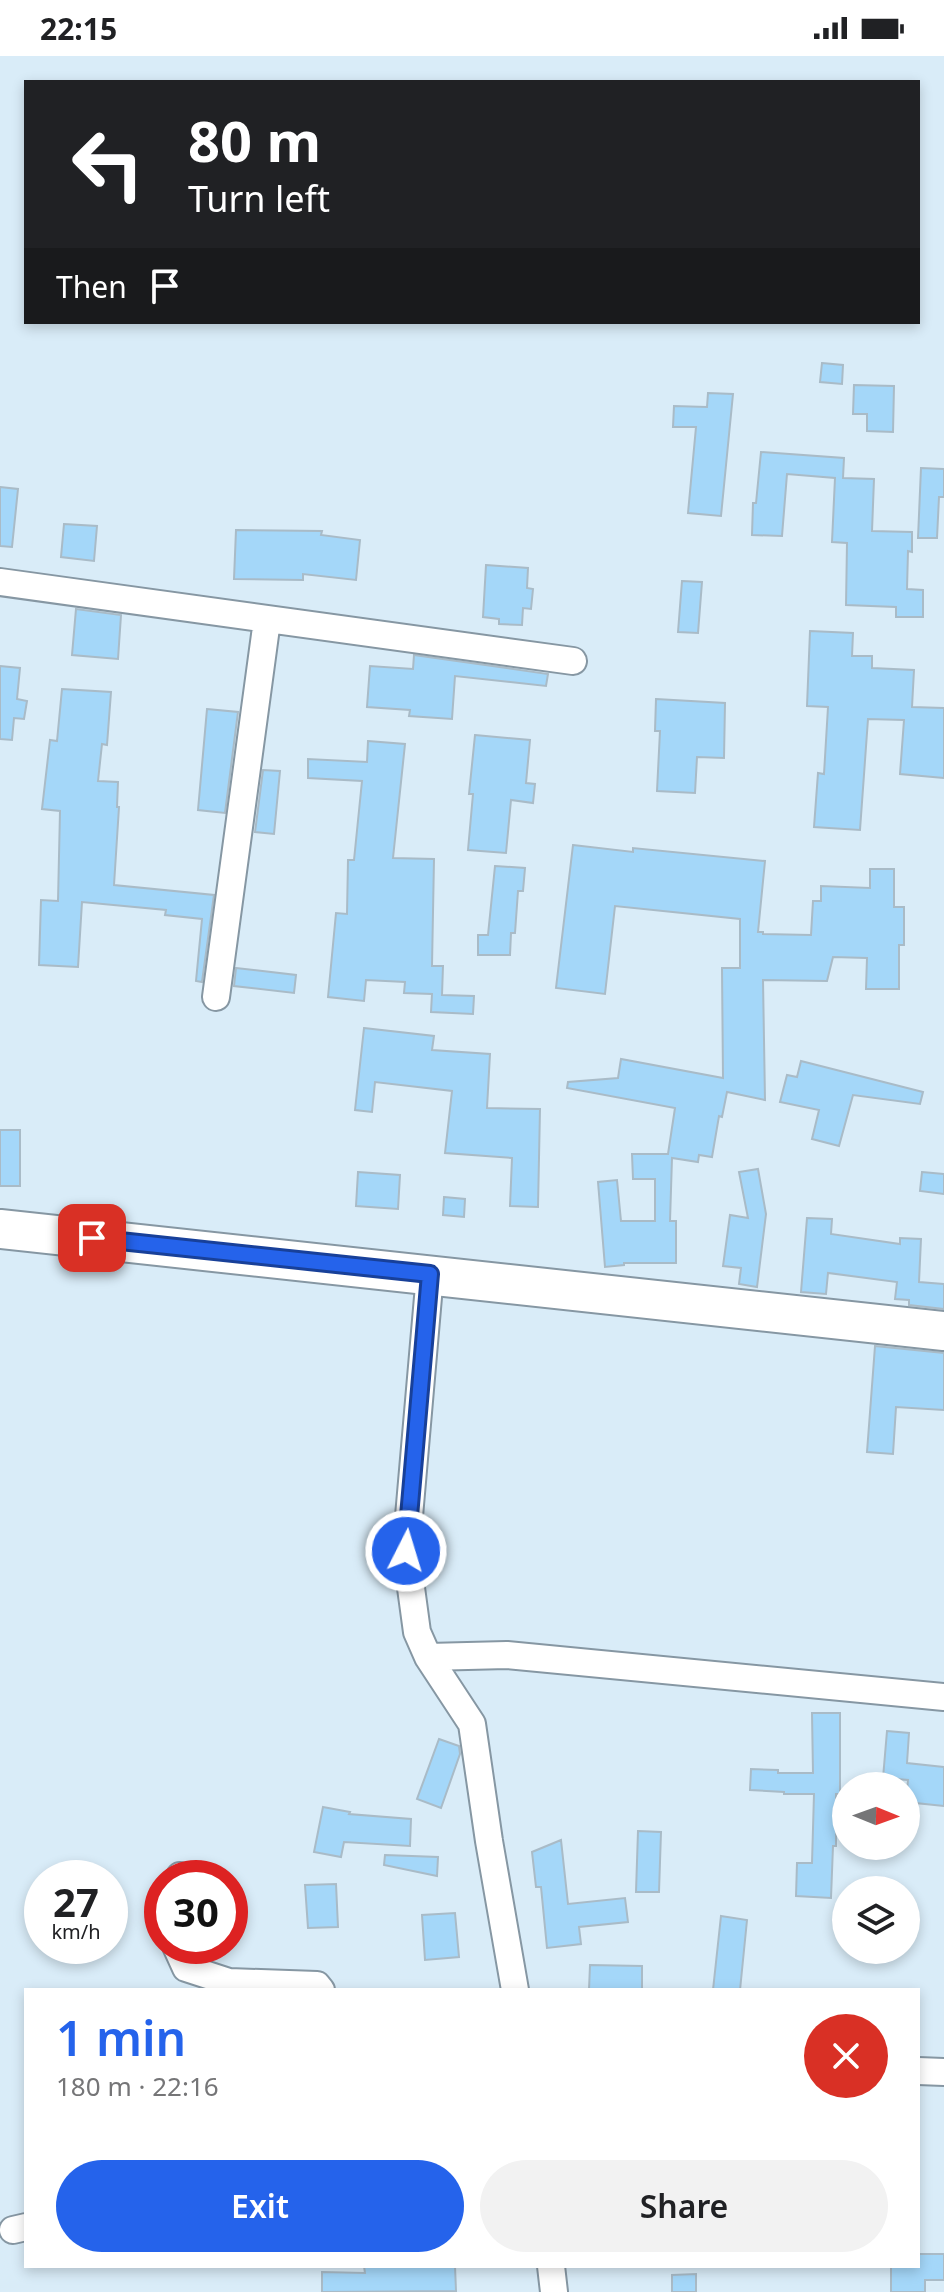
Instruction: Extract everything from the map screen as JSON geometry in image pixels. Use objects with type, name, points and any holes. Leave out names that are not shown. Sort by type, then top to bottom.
[{"type":"street","points":[[0,582],[573,661]]},
{"type":"street","points":[[216,997],[267,620]]},
{"type":"street","points":[[0,1229],[944,1331]]},
{"type":"street","points":[[430,1274],[406,1551],[417,1632],[428,1657],[472,1724],[515,1988]]},
{"type":"street","points":[[428,1657],[507,1655],[944,1697]]},
{"type":"street","points":[[184,1964],[186,1968],[229,1982],[317,1985],[319,1988]]},
{"type":"street","points":[[920,2071],[944,2072]]},
{"type":"street","points":[[551,2268],[554,2292]]},
{"type":"building","points":[[822,363],[843,365],[842,384],[820,382]]},
{"type":"building","points":[[854,385],[894,386],[893,432],[867,431],[867,414],[853,414]]},
{"type":"building","points":[[708,393],[733,394],[721,516],[688,513],[696,427],[673,427],[674,406],[707,407]]},
{"type":"building","points":[[761,452],[844,458],[843,478],[874,479],[872,531],[912,532],[907,589],[923,590],[923,617],[896,617],[896,607],[846,605],[847,543],[832,542],[835,478],[787,474],[782,536],[752,535],[753,503],[756,503]]},
{"type":"building","points":[[921,468],[944,469],[944,497],[939,497],[937,538],[918,538]]},
{"type":"building","points":[[0,487],[18,489],[12,547],[0,546]]},
{"type":"building","points":[[64,524],[97,526],[94,561],[61,557]]},
{"type":"building","points":[[236,530],[322,531],[321,535],[360,540],[356,580],[303,574],[303,580],[234,579]]},
{"type":"building","points":[[486,565],[528,568],[527,588],[533,589],[531,609],[523,608],[522,625],[499,624],[499,619],[483,617]]},
{"type":"building","points":[[682,581],[702,582],[698,633],[678,632]]},
{"type":"building","points":[[76,609],[121,615],[118,659],[72,655]]},
{"type":"building","points":[[810,631],[853,633],[852,656],[872,656],[872,668],[914,670],[912,707],[944,708],[944,778],[900,774],[904,720],[868,719],[860,830],[814,827],[818,773],[824,774],[828,707],[807,706]]},
{"type":"building","points":[[414,655],[548,674],[546,686],[455,676],[452,719],[409,716],[410,710],[367,707],[370,666],[413,669]]},
{"type":"building","points":[[0,666],[20,668],[17,699],[27,701],[24,719],[14,718],[12,740],[0,739]]},
{"type":"building","points":[[62,689],[111,692],[107,745],[102,744],[98,781],[118,782],[114,885],[214,895],[202,982],[196,981],[202,919],[165,915],[166,910],[82,902],[78,967],[39,965],[41,900],[58,901],[60,811],[42,809],[50,740],[57,741]]},
{"type":"building","points":[[656,699],[725,703],[724,758],[697,757],[695,793],[657,791],[660,731],[655,731]]},
{"type":"building","points":[[207,709],[238,712],[225,813],[198,810]]},
{"type":"building","points":[[475,735],[530,740],[526,783],[535,784],[533,803],[511,800],[506,853],[468,850],[473,794],[469,794]]},
{"type":"building","points":[[368,741],[405,744],[393,858],[434,859],[432,966],[443,966],[442,995],[474,996],[473,1014],[431,1012],[432,994],[404,993],[405,982],[366,980],[364,1001],[328,997],[336,913],[347,914],[348,860],[354,860],[362,781],[308,778],[308,759],[367,762]]},
{"type":"building","points":[[263,770],[280,771],[274,834],[255,832]]},
{"type":"building","points":[[573,845],[765,861],[758,932],[763,934],[811,935],[813,901],[821,901],[821,886],[870,888],[870,869],[894,869],[894,907],[904,907],[904,945],[899,945],[899,989],[866,989],[867,958],[833,957],[827,981],[763,980],[765,1100],[727,1092],[712,1157],[699,1155],[698,1162],[672,1158],[670,1221],[676,1221],[676,1263],[624,1263],[605,1267],[598,1182],[617,1180],[621,1221],[655,1221],[655,1179],[633,1179],[632,1154],[668,1154],[675,1108],[567,1088],[568,1082],[618,1078],[621,1059],[723,1078],[722,968],[740,968],[740,919],[615,906],[605,994],[556,988]]},
{"type":"building","points":[[495,866],[525,868],[523,891],[518,891],[515,933],[511,933],[510,955],[478,955],[478,935],[488,935]]},
{"type":"building","points":[[236,968],[296,975],[294,993],[234,986]]},
{"type":"building","points":[[364,1028],[434,1036],[432,1050],[490,1054],[487,1108],[540,1109],[538,1207],[510,1206],[512,1158],[445,1153],[452,1091],[375,1082],[372,1112],[355,1110]]},
{"type":"building","points":[[801,1061],[923,1092],[920,1104],[853,1095],[839,1146],[812,1139],[819,1110],[780,1102],[787,1075],[797,1077]]},
{"type":"building","points":[[0,1130],[20,1130],[20,1186],[0,1186]]},
{"type":"building","points":[[758,1169],[766,1214],[757,1287],[739,1284],[741,1268],[723,1266],[730,1215],[748,1218],[739,1172]]},
{"type":"building","points":[[358,1172],[400,1175],[398,1209],[356,1206]]},
{"type":"building","points":[[922,1172],[944,1174],[944,1194],[920,1191]]},
{"type":"building","points":[[444,1197],[465,1199],[464,1217],[443,1215]]},
{"type":"building","points":[[807,1218],[832,1219],[831,1234],[900,1244],[900,1238],[921,1239],[919,1282],[944,1284],[944,1309],[909,1305],[909,1300],[895,1299],[897,1282],[828,1273],[826,1294],[801,1292]]},
{"type":"building","points":[[875,1346],[944,1353],[944,1410],[896,1407],[893,1454],[867,1452]]},
{"type":"building","points":[[812,1713],[840,1713],[840,1772],[832,1772],[831,1898],[796,1896],[797,1863],[812,1863],[814,1794],[750,1790],[751,1769],[813,1773]]},
{"type":"building","points":[[887,1731],[909,1733],[907,1763],[944,1767],[944,1806],[920,1803],[920,1772],[884,1772]]},
{"type":"building","points":[[439,1739],[459,1746],[460,1754],[441,1808],[417,1799]]},
{"type":"building","points":[[323,1807],[349,1814],[411,1819],[410,1846],[344,1842],[341,1857],[314,1852]]},
{"type":"building","points":[[638,1831],[661,1832],[659,1892],[636,1892]]},
{"type":"building","points":[[561,1840],[568,1904],[625,1898],[628,1922],[579,1927],[581,1944],[547,1948],[541,1887],[536,1887],[532,1852]]},
{"type":"building","points":[[385,1855],[438,1857],[437,1876],[384,1865]]},
{"type":"building","points":[[336,1884],[338,1927],[308,1928],[305,1885]]},
{"type":"building","points":[[455,1913],[459,1957],[425,1960],[422,1915]]},
{"type":"building","points":[[721,1916],[747,1920],[740,1988],[713,1988]]},
{"type":"building","points":[[590,1965],[642,1966],[642,1988],[589,1988]]},
{"type":"building","points":[[920,2254],[944,2254],[944,2280],[925,2280],[925,2292],[891,2292],[891,2268],[920,2268]]},
{"type":"building","points":[[364,2268],[455,2268],[456,2291],[322,2292],[322,2272],[365,2273]]},
{"type":"building","points":[[696,2274],[696,2292],[672,2292],[672,2275]]},
{"type":"route","points":[[92,1238],[430,1274],[406,1551]]}]
